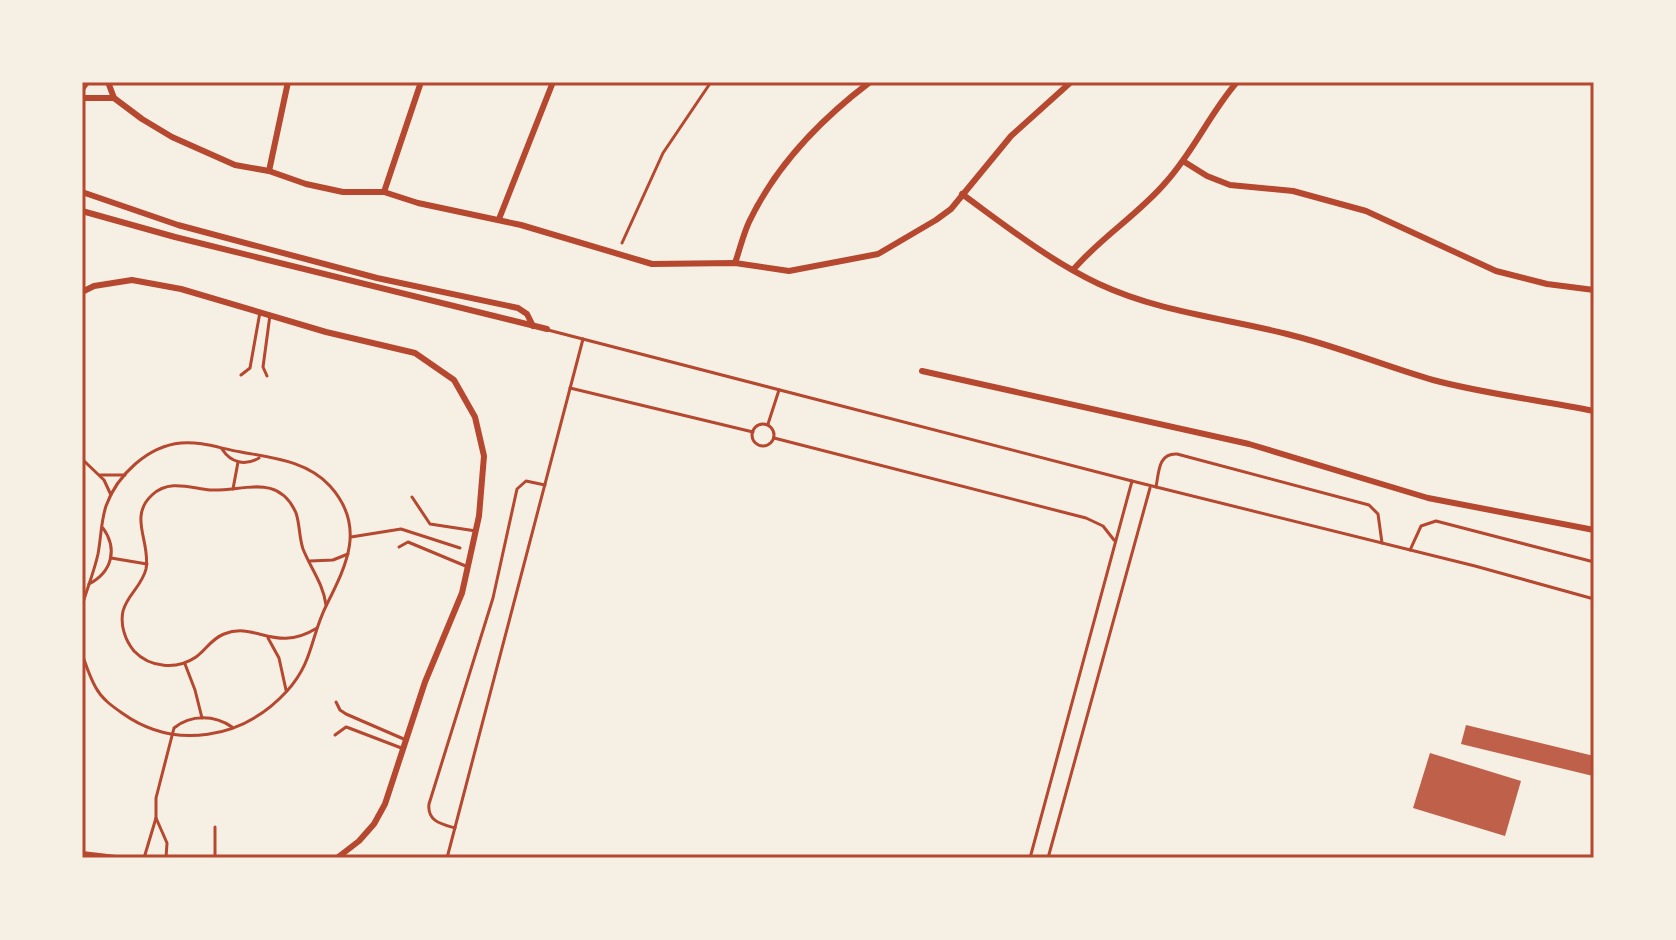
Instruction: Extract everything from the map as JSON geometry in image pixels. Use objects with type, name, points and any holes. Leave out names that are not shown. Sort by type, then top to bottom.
[{"type":"street","points":[[82,89],[87,82]]},
{"type":"street","points":[[108,82],[114,98]]},
{"type":"street","points":[[269,171],[288,82]]},
{"type":"street","points":[[384,192],[421,82]]},
{"type":"street","points":[[499,219],[553,82]]},
{"type":"street","points":[[735,263],[749,223],[782,167],[821,123],[870,82]]},
{"type":"street","points":[[82,98],[114,98],[162,131],[203,152],[235,165],[269,171],[306,184],[343,192],[384,192],[418,203],[499,219],[652,264],[735,263],[789,271],[878,254],[936,220],[951,209],[1003,145],[1071,82]]},
{"type":"street","points":[[1073,270],[1105,235],[1146,203],[1183,161],[1212,114],[1237,82]]},
{"type":"street","points":[[1183,161],[1207,176],[1230,185],[1293,191],[1366,211],[1496,271],[1547,284],[1594,290]]},
{"type":"street","points":[[82,192],[193,229],[423,289],[518,308],[527,314],[533,326]]},
{"type":"street","points":[[962,194],[1042,252],[1073,270],[1101,285],[1173,310],[1291,335],[1468,389],[1594,411]]},
{"type":"street","points":[[82,211],[547,329]]},
{"type":"street","points":[[82,292],[94,286],[132,280],[181,289],[415,353],[454,380],[475,417],[484,456],[476,531],[462,593],[425,682],[385,804],[374,824],[359,841],[337,858]]},
{"type":"street","points":[[922,371],[1249,444],[1428,498],[1594,530]]},
{"type":"street","points":[[82,854],[116,858]]},
{"type":"lane","points":[[241,375],[250,368],[260,312]]},
{"type":"lane","points":[[267,376],[263,367],[270,315]]},
{"type":"lane","points":[[547,329],[1594,599]]},
{"type":"lane","points":[[447,858],[583,339]]},
{"type":"lane","points":[[570,388],[753,432]]},
{"type":"lane","points":[[768,425],[779,390]]},
{"type":"lane","points":[[768,425],[758,426],[753,432],[754,441],[761,445],[769,444],[774,438]]},
{"type":"lane","points":[[768,425],[774,438]]},
{"type":"lane","points":[[774,438],[1086,518],[1103,526],[1115,541]]},
{"type":"lane","points":[[1048,858],[1163,458],[1177,454],[1369,505],[1378,514],[1382,543]]},
{"type":"lane","points":[[455,828],[433,819],[429,804],[497,583],[518,486],[529,481],[545,485]]},
{"type":"lane","points":[[1030,858],[1132,481]]},
{"type":"lane","points":[[412,497],[430,524],[476,531]]},
{"type":"lane","points":[[1410,550],[1421,526],[1436,521],[1594,562]]},
{"type":"lane","points":[[399,547],[408,542],[468,567]]},
{"type":"lane","points":[[336,702],[346,714],[406,740]]},
{"type":"lane","points":[[335,735],[346,727],[404,749]]},
{"type":"lane","points":[[215,827],[215,858]]},
{"type":"path","points":[[618,254],[663,153],[711,82]]},
{"type":"path","points":[[82,606],[98,555],[111,495],[125,475],[149,453],[172,445],[184,443],[222,449],[304,466],[332,488],[350,526],[344,571],[326,605],[309,657],[286,692],[263,712],[232,727],[198,736],[171,734],[133,721],[109,704],[96,688],[82,654]]},
{"type":"path","points":[[222,449],[238,462],[251,462],[261,456]]},
{"type":"path","points":[[82,459],[100,475],[111,495]]},
{"type":"path","points":[[233,489],[238,462]]},
{"type":"path","points":[[100,475],[125,475]]},
{"type":"path","points":[[318,628],[297,637],[268,638],[249,632],[230,632],[214,640],[195,657],[169,666],[151,662],[134,651],[125,636],[123,612],[141,583],[147,564],[139,517],[150,496],[164,487],[179,485],[209,490],[262,486],[285,497],[296,514],[303,547],[320,578],[326,605]]},
{"type":"path","points":[[89,584],[106,571],[111,558],[111,545],[102,526]]},
{"type":"path","points":[[310,561],[333,560],[348,554]]},
{"type":"path","points":[[111,558],[147,564]]},
{"type":"path","points":[[268,638],[279,658],[286,692]]},
{"type":"path","points":[[184,663],[202,718]]},
{"type":"path","points":[[144,858],[156,818],[156,798],[171,734],[179,724],[202,718],[216,719],[232,727]]},
{"type":"path","points":[[156,818],[167,843],[166,858]]},
{"type":"building","points":[[1466,725],[1594,756],[1593,776],[1461,744]]},
{"type":"building","points":[[1430,753],[1521,781],[1505,836],[1413,808]]}]
